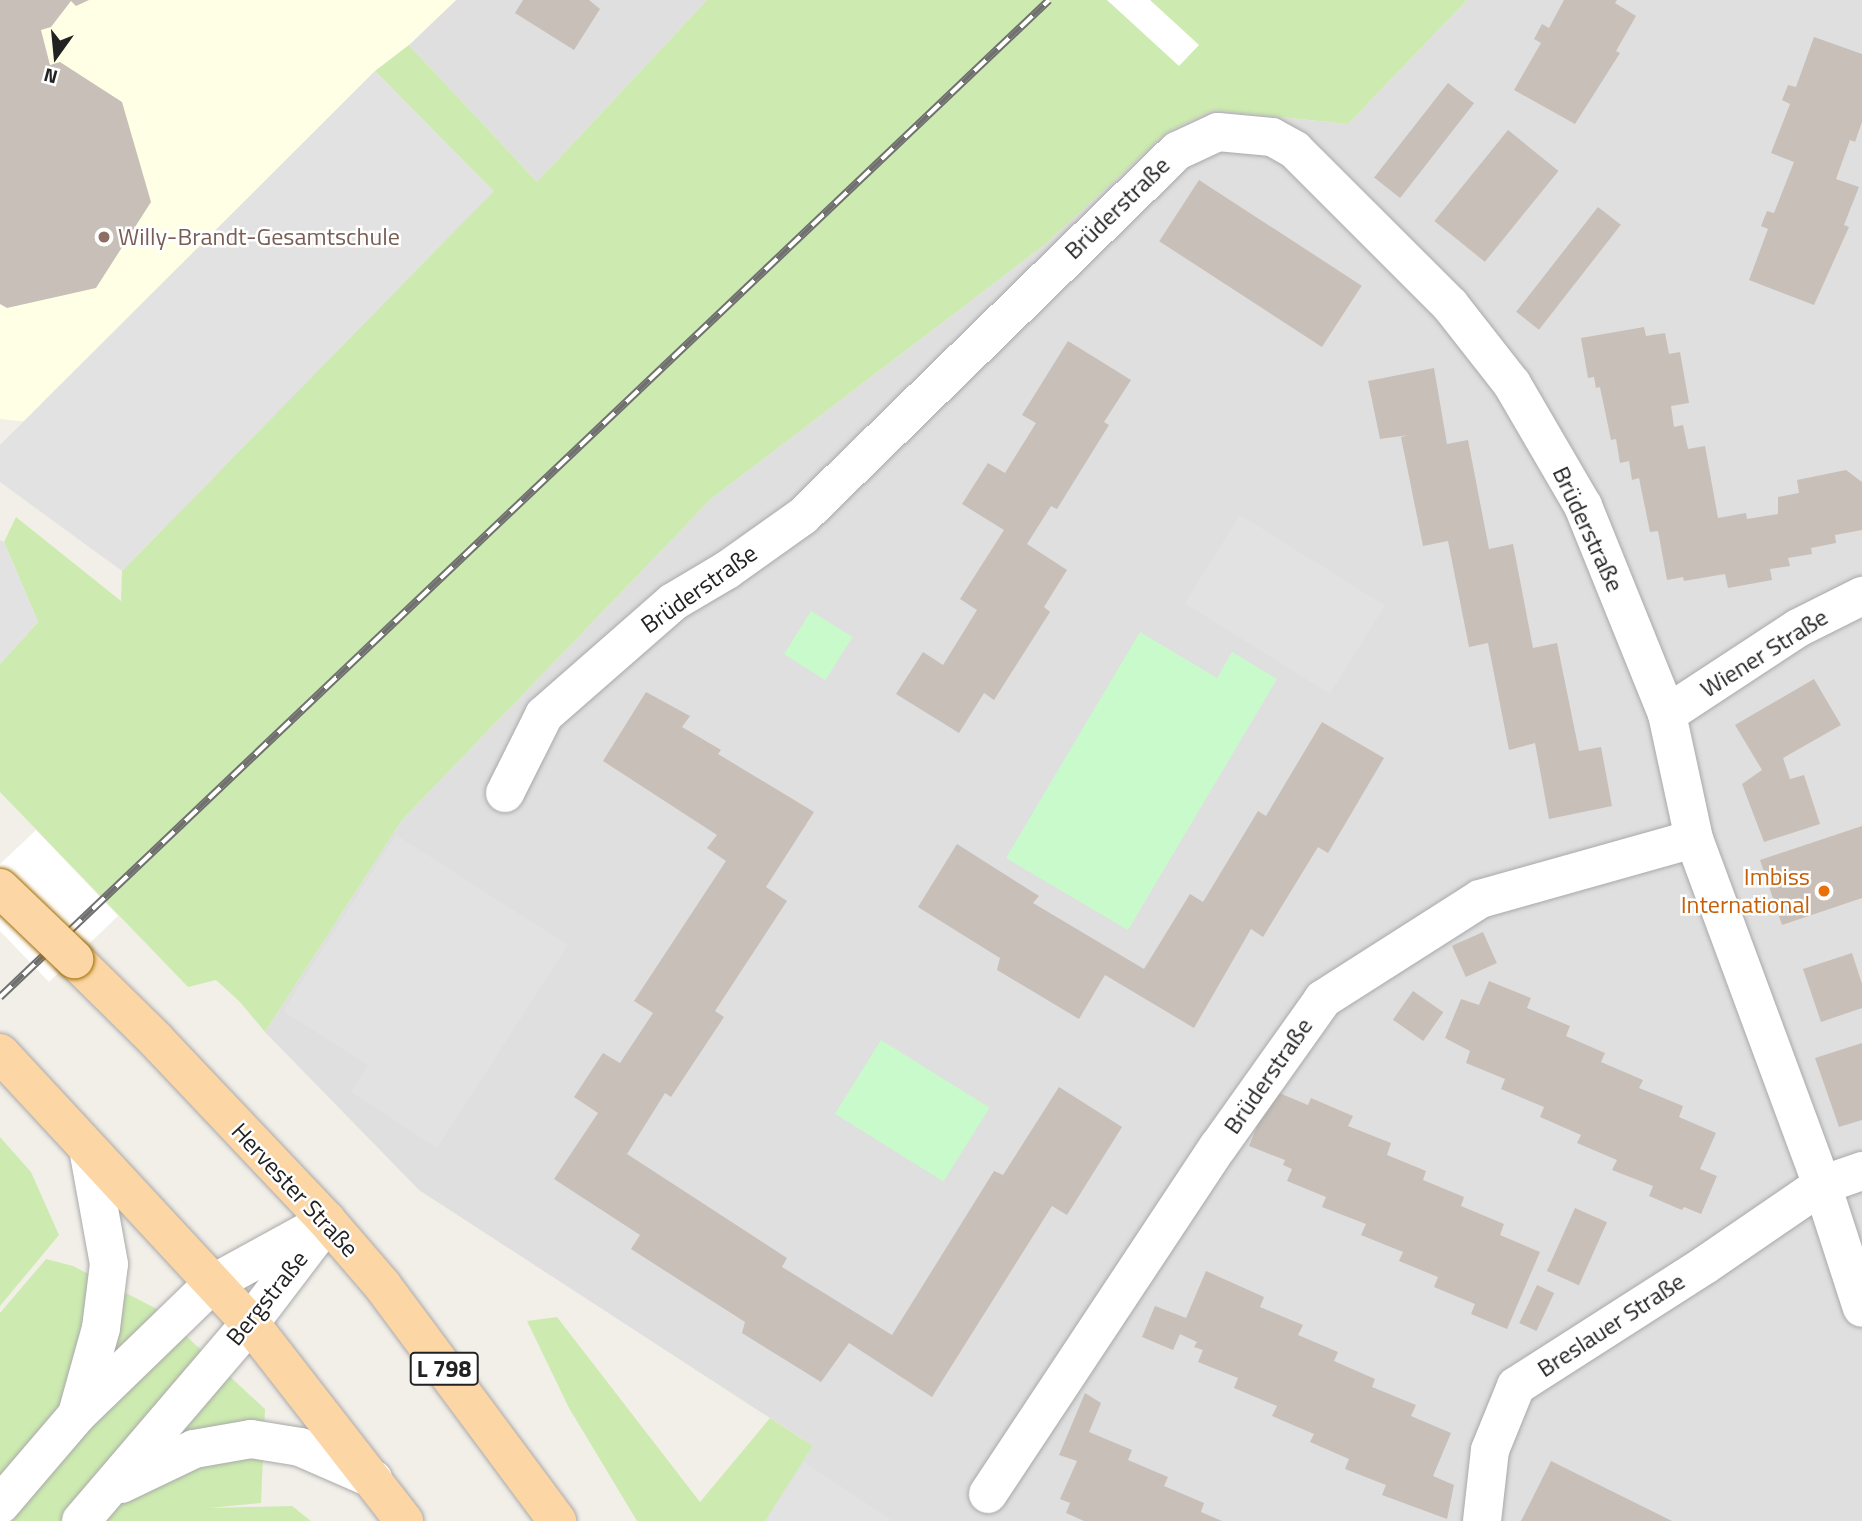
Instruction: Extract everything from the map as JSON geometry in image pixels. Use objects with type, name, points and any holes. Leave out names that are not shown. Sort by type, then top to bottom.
[{"type":"main road","name":"Hervester Straße","points":[[0,888],[155,1039],[327,1222],[382,1286],[557,1521]]},
{"type":"main road","points":[[0,1053],[250,1323],[404,1521]]},
{"type":"street","name":"Brüderstraße","points":[[505,793],[544,715],[604,659],[673,601],[727,570],[803,516],[1177,151],[1218,132],[1272,137],[1295,150],[1450,305],[1512,384],[1583,506],[1668,714],[1694,839],[1822,1185],[1862,1308]]},
{"type":"street","name":"Wiener Straße","points":[[1668,714],[1798,628],[1862,596]]},
{"type":"street","name":"Brüderstraße","points":[[988,1494],[1218,1147],[1323,999],[1480,900],[1694,839]]},
{"type":"street","name":"Bergstraße","points":[[77,1415],[101,1328],[109,1264],[88,1149]]},
{"type":"street","name":"Breslauer Straße","points":[[1482,1521],[1490,1450],[1516,1385],[1705,1265],[1822,1185],[1862,1171]]},
{"type":"street","name":"Bergstraße","points":[[0,1504],[77,1415],[212,1284],[327,1222]]},
{"type":"street","name":"Bergstraße","points":[[81,1521],[250,1323],[327,1222]]},
{"type":"street","name":"Bergstraße","points":[[110,1490],[194,1450],[251,1438],[300,1447],[373,1479]]},
{"type":"shaded area","name":"Willy-Brandt-Gesamtschule","points":[[0,0],[456,0],[409,45],[375,71],[42,403],[39,423],[0,419]]},
{"type":"shaded area","points":[[456,0],[707,0],[537,182],[409,45]]},
{"type":"shaded area","points":[[1467,0],[1862,0],[1862,1521],[765,1521],[813,1446],[419,1190],[265,1032],[402,820],[712,498],[1043,246],[1167,132],[1213,110],[1348,124]]},
{"type":"shaded area","points":[[375,71],[494,191],[122,571],[0,482],[0,445]]},
{"type":"shaded area","points":[[1240,515],[1385,606],[1330,694],[1185,603]]},
{"type":"shaded area","points":[[0,540],[4,542],[38,622],[0,664]]},
{"type":"shaded area","points":[[396,835],[568,945],[437,1148],[351,1092],[368,1065],[283,1011]]},
{"type":"shaded area","points":[[804,1462],[893,1521],[766,1521]]},
{"type":"green space","points":[[707,0],[1467,0],[1348,124],[1213,110],[1167,132],[1043,246],[712,498],[402,820],[265,1032],[240,1002],[216,980],[188,987],[0,792],[0,664],[38,622],[4,542],[16,517],[121,601],[122,571],[493,191],[375,71],[409,45],[537,182]]},
{"type":"green space","points":[[811,611],[853,637],[826,680],[784,654]]},
{"type":"green space","points":[[1140,632],[1217,678],[1232,652],[1277,679],[1128,930],[1006,858]]},
{"type":"green space","points":[[881,1040],[990,1108],[943,1182],[835,1114]]},
{"type":"green space","points":[[0,1137],[31,1172],[59,1235],[0,1306]]},
{"type":"green space","points":[[46,1259],[73,1266],[157,1309],[265,1409],[261,1503],[209,1508],[292,1506],[311,1521],[0,1521],[0,1313]]},
{"type":"green space","points":[[557,1317],[700,1502],[770,1418],[813,1446],[765,1521],[637,1521],[569,1408],[527,1321]]},
{"type":"pier","points":[[1107,0],[1150,0],[1199,45],[1179,66]]},
{"type":"pier","points":[[36,830],[118,916],[49,982],[0,931],[0,864]]},
{"type":"building","name":"Willy-Brandt-Gesamtschule","points":[[0,0],[89,0],[76,6],[71,1],[51,27],[41,30],[50,65],[60,62],[122,102],[151,202],[96,288],[7,308],[0,304]]},
{"type":"building","points":[[523,0],[589,0],[600,9],[574,50],[515,13]]},
{"type":"building","points":[[1564,0],[1617,0],[1615,3],[1636,16],[1616,51],[1620,53],[1575,124],[1514,90],[1541,43],[1534,39],[1542,24],[1549,28]]},
{"type":"building","points":[[1814,37],[1862,54],[1862,122],[1855,142],[1850,140],[1836,179],[1859,187],[1844,225],[1849,227],[1814,305],[1749,280],[1768,229],[1761,226],[1767,211],[1774,213],[1794,162],[1771,153],[1790,104],[1782,100],[1788,85],[1796,87]]},
{"type":"building","points":[[1448,83],[1474,103],[1400,198],[1374,178]]},
{"type":"building","points":[[1508,130],[1559,171],[1485,262],[1434,221]]},
{"type":"building","points":[[1199,180],[1362,286],[1322,347],[1159,241]]},
{"type":"building","points":[[1598,207],[1621,225],[1539,330],[1516,312]]},
{"type":"building","points":[[1644,327],[1646,336],[1665,333],[1669,354],[1680,352],[1689,403],[1671,406],[1674,427],[1683,425],[1688,449],[1705,446],[1718,518],[1746,513],[1747,519],[1778,514],[1778,497],[1799,493],[1797,480],[1846,470],[1862,482],[1862,530],[1835,535],[1836,543],[1811,548],[1812,554],[1788,558],[1790,566],[1770,569],[1772,580],[1728,588],[1725,574],[1684,581],[1683,577],[1667,580],[1658,531],[1650,532],[1639,478],[1632,480],[1629,461],[1620,463],[1616,439],[1611,440],[1600,387],[1596,388],[1594,377],[1588,378],[1581,338]]},
{"type":"building","points":[[1068,341],[1131,380],[1104,422],[1109,425],[1057,509],[1051,506],[1027,544],[1067,570],[1044,607],[1050,612],[994,700],[984,693],[959,733],[896,694],[923,652],[943,665],[977,610],[960,599],[1004,530],[962,504],[988,463],[1005,473],[1036,423],[1022,415]]},
{"type":"building","points":[[1434,368],[1447,444],[1468,440],[1489,549],[1513,544],[1533,648],[1557,643],[1579,751],[1601,747],[1612,806],[1549,819],[1535,743],[1509,750],[1488,643],[1469,647],[1448,541],[1423,546],[1401,437],[1409,435],[1380,439],[1368,381]]},
{"type":"building","points":[[1814,679],[1841,725],[1783,758],[1790,779],[1804,775],[1820,824],[1764,842],[1742,784],[1762,770],[1735,725]]},
{"type":"building","points":[[646,692],[690,716],[682,727],[721,750],[718,754],[814,812],[766,887],[787,901],[715,1011],[724,1017],[671,1097],[665,1093],[627,1154],[787,1258],[782,1267],[892,1335],[994,1171],[1003,1175],[1059,1087],[1122,1127],[1067,1215],[1052,1206],[932,1397],[849,1343],[821,1382],[742,1333],[745,1322],[631,1249],[640,1235],[554,1179],[598,1113],[574,1097],[603,1053],[620,1063],[653,1013],[634,1001],[726,861],[707,848],[717,835],[603,761]]},
{"type":"building","points":[[1322,722],[1384,758],[1328,853],[1318,847],[1263,937],[1251,929],[1194,1028],[1105,975],[1079,1019],[997,970],[1000,958],[918,907],[957,844],[1039,896],[1033,903],[1144,969],[1190,894],[1203,902],[1258,811],[1266,816]]},
{"type":"building","points":[[1862,826],[1862,898],[1782,925],[1760,860]]},
{"type":"building","points":[[1483,932],[1497,963],[1466,977],[1452,946]]},
{"type":"building","points":[[1852,953],[1862,984],[1862,1008],[1821,1022],[1803,969]]},
{"type":"building","points":[[1489,981],[1531,998],[1527,1008],[1570,1026],[1566,1036],[1605,1053],[1601,1062],[1643,1080],[1639,1088],[1683,1106],[1679,1117],[1716,1133],[1700,1169],[1717,1176],[1701,1214],[1684,1207],[1682,1210],[1649,1196],[1653,1186],[1612,1170],[1617,1160],[1577,1143],[1581,1135],[1540,1117],[1544,1107],[1501,1089],[1505,1079],[1466,1063],[1470,1051],[1445,1038],[1461,999],[1479,1005]]},
{"type":"building","points":[[1413,991],[1443,1012],[1423,1041],[1393,1020]]},
{"type":"building","points":[[1862,1043],[1862,1120],[1839,1127],[1815,1058]]},
{"type":"building","points":[[1272,1090],[1308,1105],[1311,1098],[1353,1116],[1348,1126],[1391,1143],[1387,1155],[1426,1171],[1423,1180],[1464,1197],[1461,1206],[1504,1224],[1500,1235],[1540,1252],[1507,1329],[1471,1314],[1475,1304],[1434,1287],[1438,1277],[1399,1261],[1403,1252],[1361,1235],[1366,1224],[1322,1207],[1326,1197],[1287,1181],[1292,1169],[1283,1165],[1285,1160],[1249,1146]]},
{"type":"building","points":[[1575,1208],[1607,1222],[1579,1285],[1547,1271]]},
{"type":"building","points":[[1206,1271],[1264,1297],[1260,1307],[1303,1325],[1298,1335],[1338,1352],[1334,1361],[1375,1379],[1372,1387],[1416,1405],[1411,1416],[1451,1433],[1433,1476],[1454,1485],[1447,1519],[1382,1495],[1386,1485],[1345,1469],[1349,1459],[1310,1442],[1314,1434],[1272,1416],[1277,1406],[1234,1388],[1238,1378],[1198,1362],[1203,1350],[1194,1347],[1197,1342],[1180,1334],[1173,1350],[1142,1337],[1155,1306],[1186,1318]]},
{"type":"building","points":[[1537,1285],[1554,1293],[1536,1331],[1519,1323]]},
{"type":"building","points":[[1085,1393],[1101,1403],[1089,1432],[1132,1450],[1128,1460],[1168,1477],[1164,1486],[1204,1503],[1201,1512],[1222,1521],[1084,1521],[1066,1513],[1070,1503],[1060,1499],[1077,1461],[1059,1455]]},
{"type":"building","points":[[1551,1461],[1672,1521],[1521,1521]]},
{"type":"railway","points":[[0,997],[1049,0]]},
{"type":"place","name":"Willy-Brandt-Gesamtschule","points":[[104,237]]},
{"type":"place","name":"Imbiss International","points":[[1824,891]]}]
